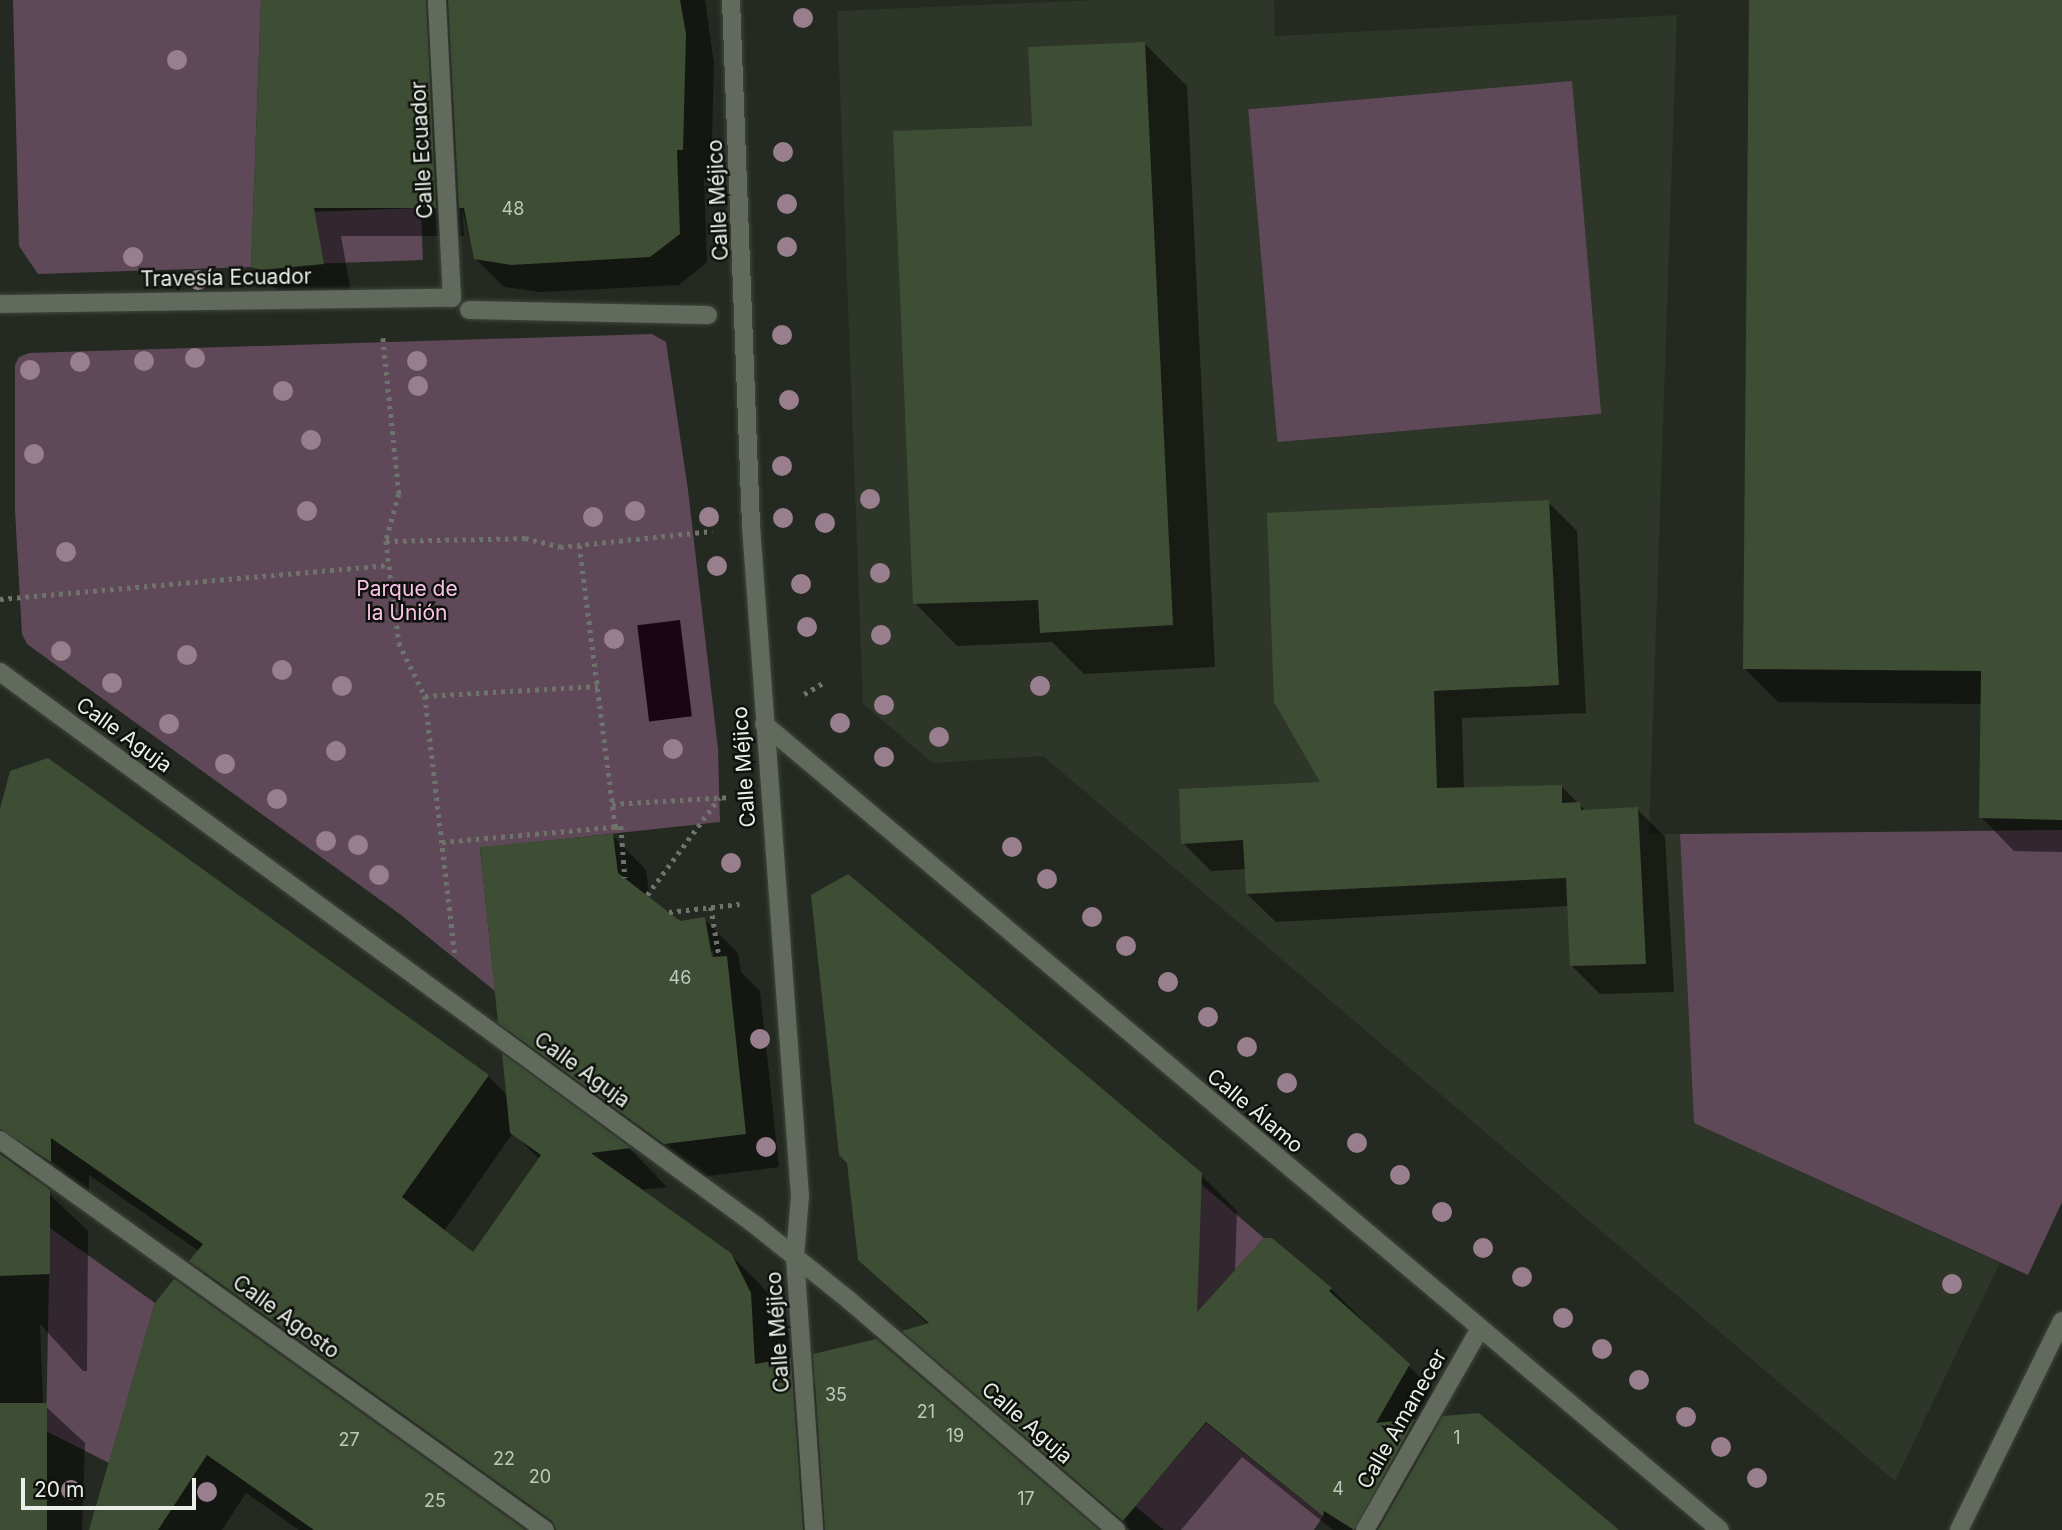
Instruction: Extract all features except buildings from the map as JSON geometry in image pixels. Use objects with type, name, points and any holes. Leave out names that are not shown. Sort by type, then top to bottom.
[{"type":"street","name":"Calle Ecuador","points":[[437,0],[452,298]]},
{"type":"street","name":"Calle Méjico","points":[[731,0],[751,526],[800,1196],[796,1257],[814,1530]]},
{"type":"street","name":"Travesía Ecuador","points":[[0,304],[452,298]]},
{"type":"street","points":[[469,310],[708,315]]},
{"type":"street","name":"Calle Aguja","points":[[0,672],[796,1257],[1116,1530]]},
{"type":"street","name":"Calle Álamo","points":[[764,724],[1479,1330],[1720,1530]]},
{"type":"street","name":"Calle Agosto","points":[[0,1140],[545,1530]]},
{"type":"street","points":[[1959,1530],[2062,1321]]},
{"type":"street","name":"Calle Amanecer","points":[[1365,1530],[1479,1330]]},
{"type":"path","points":[[382,325],[399,494],[386,541],[399,643],[425,696],[456,967]]},
{"type":"path","points":[[386,541],[525,538],[560,547],[724,530]]},
{"type":"path","points":[[579,545],[615,827]]},
{"type":"path","points":[[0,599],[390,565]]},
{"type":"path","points":[[425,696],[598,686]]},
{"type":"path","points":[[612,804],[746,796]]},
{"type":"path","points":[[647,895],[719,798]]},
{"type":"path","points":[[442,842],[621,826],[625,878]]},
{"type":"path","points":[[669,912],[744,903]]},
{"type":"path","points":[[711,907],[719,956]]},
{"type":"shaded area","points":[[1096,0],[1274,0],[1275,36],[1677,15],[1649,834],[1680,834],[1694,1123],[2000,1263],[1895,1481],[1043,756],[933,763],[863,704],[837,11]]},
{"type":"shaded area","points":[[680,620],[692,716],[649,722],[637,625]]},
{"type":"green space","points":[[13,0],[261,0],[251,267],[38,274],[19,246]]},
{"type":"green space","points":[[1572,81],[1601,414],[1277,442],[1248,109]]},
{"type":"green space","points":[[421,208],[423,260],[316,264],[314,212]]},
{"type":"green space","name":"Parque de la Unión","points":[[652,334],[666,342],[688,490],[718,749],[720,822],[480,848],[495,991],[401,915],[27,644],[22,634],[15,511],[15,365],[19,357],[29,353]]},
{"type":"green space","points":[[2062,830],[2062,1202],[2028,1275],[1694,1123],[1680,834]]},
{"type":"green space","points":[[1201,1184],[1264,1238],[1170,1342]]},
{"type":"green space","points":[[50,1228],[155,1303],[109,1463],[46,1431]]},
{"type":"green space","points":[[1206,1423],[1323,1516],[1314,1530],[1164,1530],[1135,1506]]}]
